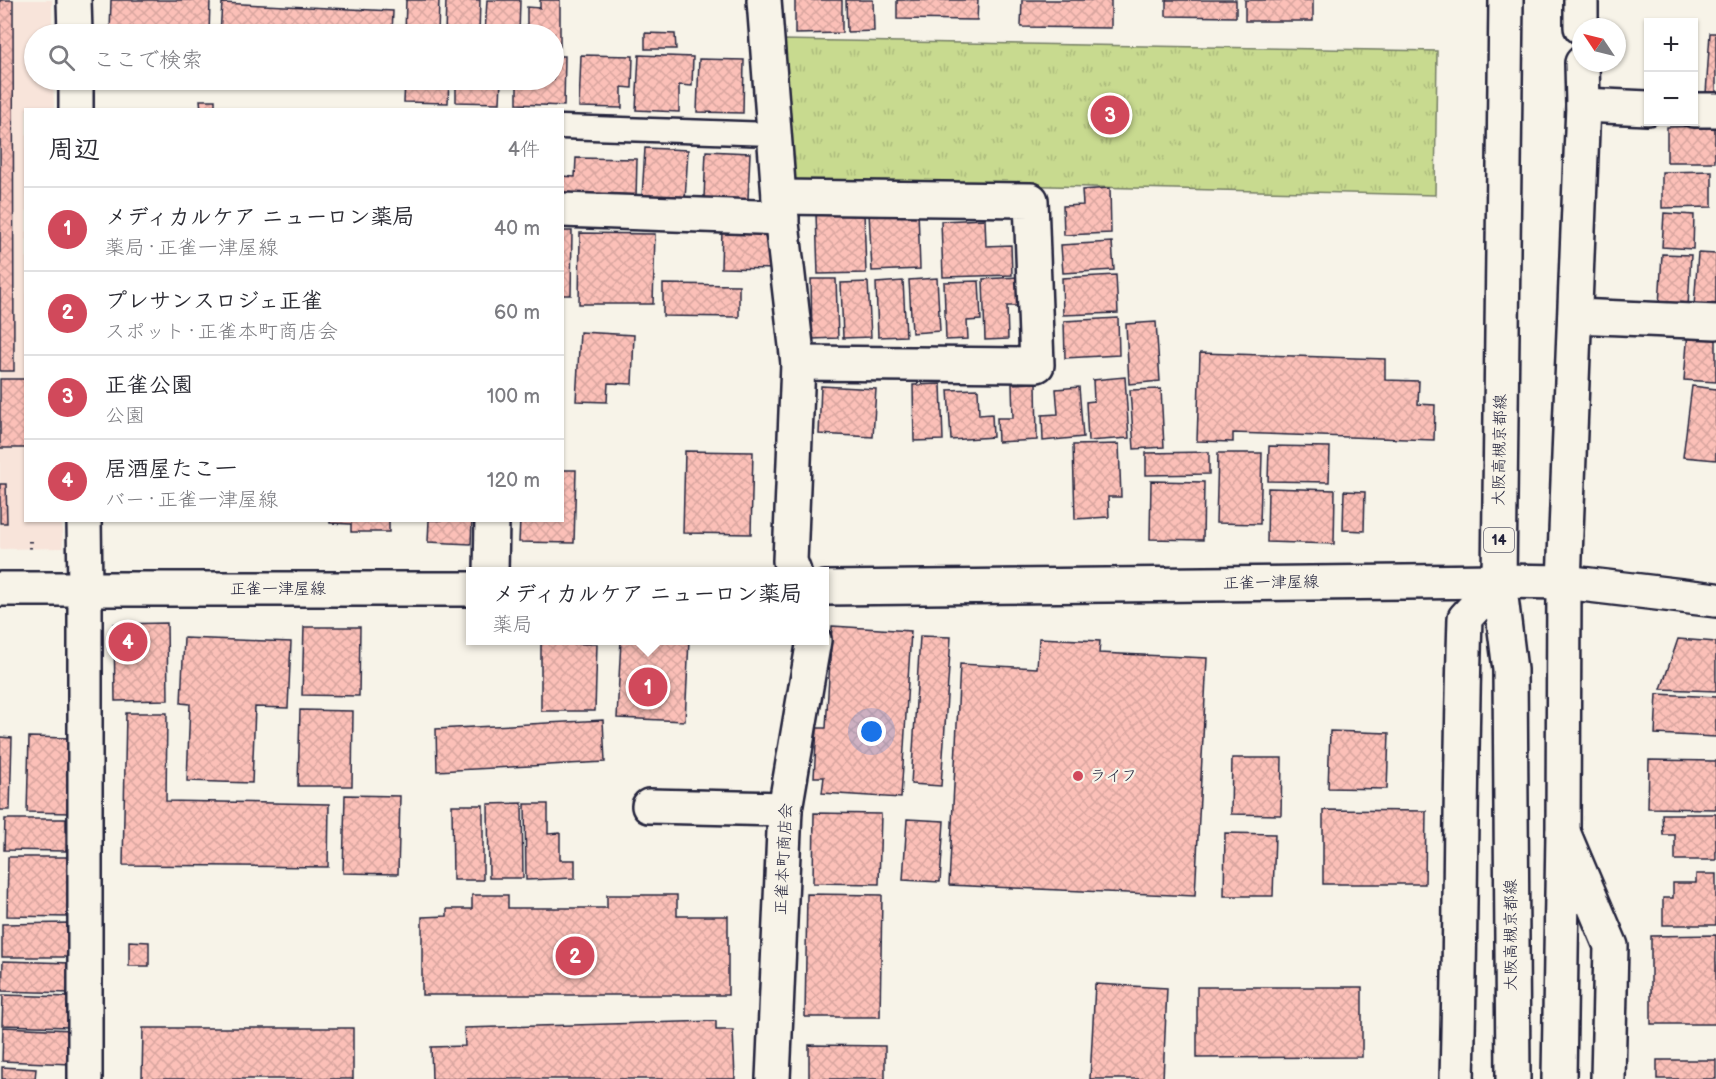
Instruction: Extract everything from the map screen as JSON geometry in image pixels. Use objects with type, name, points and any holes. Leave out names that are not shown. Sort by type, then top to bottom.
[{"type":"street","points":[[74,0],[75,24]]},
{"type":"street","points":[[764,0],[774,134],[798,363],[790,561],[792,567]]},
{"type":"street","name":"大阪高槻京都線","points":[[1506,0],[1499,581],[1510,670],[1513,1079]]},
{"type":"street","points":[[1581,0],[1581,18]]},
{"type":"street","points":[[1559,1079],[1564,582],[1583,105],[1582,72]]},
{"type":"street","points":[[76,90],[76,108]]},
{"type":"street","points":[[1583,105],[1644,108]]},
{"type":"street","points":[[1698,110],[1716,110]]},
{"type":"street","points":[[564,210],[1031,200],[1037,365],[798,363]]},
{"type":"street","points":[[1575,316],[1716,322]]},
{"type":"street","points":[[84,522],[85,1079]]},
{"type":"street","points":[[490,567],[492,522]]},
{"type":"street","points":[[1457,1079],[1465,618],[1499,581]]},
{"type":"street","name":"正雀一津屋線","points":[[829,588],[1499,581],[1564,582],[1716,600]]},
{"type":"street","name":"正雀一津屋線","points":[[0,589],[466,589]]},
{"type":"street","name":"正雀本町商店会","points":[[773,1079],[786,809],[813,645]]},
{"type":"street","points":[[649,806],[786,809]]},
{"type":"street","points":[[1563,832],[1611,946],[1608,1079]]},
{"type":"lane","points":[[564,127],[774,134]]},
{"type":"shaded area","points":[[0,0],[52,0],[52,24],[24,24],[24,90],[53,90],[54,108],[24,108],[24,522],[62,522],[63,548],[0,549]]},
{"type":"green space","points":[[780,40],[1437,51],[1435,195],[789,180]]},
{"type":"building","points":[[0,0],[13,0],[14,371],[0,371]]},
{"type":"building","points":[[111,0],[210,0],[209,24],[110,24]]},
{"type":"building","points":[[406,0],[439,0],[438,24],[405,24]]},
{"type":"building","points":[[446,0],[480,0],[479,24],[445,24]]},
{"type":"building","points":[[487,0],[520,0],[519,24],[486,24]]},
{"type":"building","points":[[540,0],[560,0],[560,24],[527,24],[527,7],[540,8]]},
{"type":"building","points":[[795,0],[842,0],[842,33],[795,34]]},
{"type":"building","points":[[846,0],[873,0],[874,31],[847,32]]},
{"type":"building","points":[[897,0],[978,0],[977,20],[897,19]]},
{"type":"building","points":[[1022,0],[1111,0],[1111,28],[1021,27]]},
{"type":"building","points":[[1166,0],[1236,0],[1236,17],[1166,16]]},
{"type":"building","points":[[1245,0],[1313,0],[1313,21],[1245,21]]},
{"type":"building","points":[[222,3],[393,11],[392,24],[221,24]]},
{"type":"building","points":[[645,33],[675,34],[676,49],[645,49]]},
{"type":"building","points":[[1710,33],[1716,33],[1716,94],[1706,94]]},
{"type":"building","points":[[581,55],[633,56],[632,88],[622,87],[622,108],[579,107]]},
{"type":"building","points":[[639,55],[693,57],[692,86],[679,85],[679,112],[636,110]]},
{"type":"building","points":[[565,56],[564,106],[517,104],[517,90],[564,90]]},
{"type":"building","points":[[699,59],[744,60],[743,113],[697,112]]},
{"type":"building","points":[[405,90],[449,90],[448,103],[404,102]]},
{"type":"building","points":[[456,90],[501,90],[500,103],[456,102]]},
{"type":"building","points":[[200,100],[215,100],[215,108],[201,108]]},
{"type":"building","points":[[1715,126],[1715,162],[1667,162],[1667,127]]},
{"type":"building","points":[[645,148],[688,150],[685,200],[642,197]]},
{"type":"building","points":[[706,151],[750,153],[748,199],[704,198]]},
{"type":"building","points":[[576,158],[637,159],[636,198],[564,196],[564,176],[575,177]]},
{"type":"building","points":[[1712,171],[1712,207],[1662,208],[1662,172]]},
{"type":"building","points":[[1110,188],[1111,233],[1064,235],[1063,206],[1083,205],[1082,190]]},
{"type":"building","points":[[918,210],[920,269],[872,271],[869,212]]},
{"type":"building","points":[[864,212],[866,273],[818,274],[816,214]]},
{"type":"building","points":[[1664,213],[1694,215],[1693,249],[1662,247]]},
{"type":"building","points":[[985,219],[986,246],[1011,245],[1012,275],[943,277],[941,221]]},
{"type":"building","points":[[722,229],[776,229],[776,269],[721,268]]},
{"type":"building","points":[[564,231],[572,231],[571,295],[564,295]]},
{"type":"building","points":[[580,233],[655,234],[653,304],[579,304]]},
{"type":"building","points":[[1112,242],[1114,270],[1063,273],[1061,245]]},
{"type":"building","points":[[1698,253],[1716,254],[1716,308],[1694,306]]},
{"type":"building","points":[[1662,254],[1691,255],[1688,307],[1659,306]]},
{"type":"building","points":[[1116,275],[1118,313],[1063,315],[1062,278]]},
{"type":"building","points":[[1019,277],[1021,306],[1007,306],[1008,339],[985,340],[983,279]]},
{"type":"building","points":[[937,278],[940,331],[912,333],[909,280]]},
{"type":"building","points":[[811,279],[836,279],[838,338],[812,339]]},
{"type":"building","points":[[903,281],[906,336],[878,337],[876,283]]},
{"type":"building","points":[[979,281],[981,320],[967,321],[968,339],[946,340],[944,282]]},
{"type":"building","points":[[868,282],[871,337],[843,338],[841,283]]},
{"type":"building","points":[[663,284],[739,285],[739,317],[663,316]]},
{"type":"building","points":[[1118,318],[1119,355],[1065,358],[1064,321]]},
{"type":"building","points":[[1156,322],[1160,381],[1129,384],[1126,324]]},
{"type":"building","points":[[1688,331],[1716,333],[1716,382],[1684,380]]},
{"type":"building","points":[[580,332],[634,335],[632,384],[608,383],[607,402],[576,401]]},
{"type":"building","points":[[1200,353],[1385,359],[1385,380],[1419,381],[1418,404],[1435,405],[1434,440],[1233,433],[1233,442],[1197,441]]},
{"type":"building","points":[[1125,377],[1129,438],[1088,441],[1086,402],[1094,401],[1093,380]]},
{"type":"building","points":[[0,379],[24,379],[24,448],[0,448]]},
{"type":"building","points":[[1036,383],[1037,440],[998,442],[997,418],[1013,418],[1012,384]]},
{"type":"building","points":[[941,384],[943,440],[914,441],[913,385]]},
{"type":"building","points":[[821,386],[876,389],[873,437],[819,434]]},
{"type":"building","points":[[1692,386],[1716,389],[1716,460],[1683,457]]},
{"type":"building","points":[[1079,387],[1083,437],[1043,441],[1042,415],[1058,414],[1056,389]]},
{"type":"building","points":[[978,389],[979,415],[992,414],[993,437],[951,440],[948,390]]},
{"type":"building","points":[[1161,389],[1164,447],[1134,449],[1130,390]]},
{"type":"building","points":[[1119,444],[1121,497],[1108,497],[1109,517],[1075,519],[1073,445]]},
{"type":"building","points":[[1269,446],[1330,447],[1329,482],[1268,481]]},
{"type":"building","points":[[685,451],[753,452],[751,534],[683,533]]},
{"type":"building","points":[[1209,452],[1209,474],[1146,475],[1146,453]]},
{"type":"building","points":[[1218,453],[1262,453],[1260,524],[1216,523]]},
{"type":"building","points":[[564,470],[576,470],[574,543],[519,542],[520,522],[564,522]]},
{"type":"building","points":[[1151,481],[1204,482],[1203,540],[1150,539]]},
{"type":"building","points":[[0,484],[6,484],[7,523],[0,523]]},
{"type":"building","points":[[1268,488],[1335,490],[1334,544],[1267,542]]},
{"type":"building","points":[[1344,491],[1365,492],[1364,531],[1343,530]]},
{"type":"building","points":[[389,522],[389,532],[351,532],[351,524],[330,523]]},
{"type":"building","points":[[429,522],[472,522],[471,544],[428,542]]},
{"type":"building","points":[[167,623],[168,700],[115,701],[114,624]]},
{"type":"building","points":[[832,626],[911,631],[901,798],[822,793],[824,777],[814,777],[817,728],[826,728]]},
{"type":"building","points":[[304,627],[360,627],[359,696],[302,695]]},
{"type":"building","points":[[920,636],[951,637],[941,786],[911,784]]},
{"type":"building","points":[[184,638],[291,642],[288,708],[255,707],[252,783],[187,781],[190,704],[181,703]]},
{"type":"building","name":"ライフ","points":[[1039,638],[1100,641],[1099,653],[1207,658],[1195,896],[949,885],[960,664],[1037,668]]},
{"type":"building","points":[[1678,639],[1716,642],[1716,691],[1661,689]]},
{"type":"building","points":[[541,645],[597,645],[595,711],[541,711]]},
{"type":"building","points":[[621,645],[689,645],[685,721],[617,718]]},
{"type":"building","points":[[1657,694],[1716,697],[1716,737],[1655,734]]},
{"type":"building","points":[[300,710],[353,711],[352,786],[298,786]]},
{"type":"building","points":[[126,713],[167,713],[166,801],[329,804],[328,867],[123,865]]},
{"type":"building","points":[[603,720],[605,762],[437,771],[436,729]]},
{"type":"building","points":[[1330,731],[1389,733],[1387,789],[1328,788]]},
{"type":"building","points":[[0,737],[12,738],[10,810],[0,810]]},
{"type":"building","points":[[29,737],[71,738],[69,813],[27,812]]},
{"type":"building","points":[[1232,758],[1282,758],[1281,815],[1231,814]]},
{"type":"building","points":[[1649,760],[1716,761],[1716,809],[1648,808]]},
{"type":"building","points":[[345,795],[400,796],[398,874],[343,873]]},
{"type":"building","points":[[522,803],[523,878],[489,878],[488,804]]},
{"type":"building","points":[[525,804],[548,804],[548,834],[560,833],[560,860],[575,860],[575,878],[526,880]]},
{"type":"building","points":[[452,805],[483,805],[483,880],[453,880]]},
{"type":"building","points":[[1323,810],[1426,811],[1425,884],[1323,884]]},
{"type":"building","points":[[814,813],[881,814],[879,884],[813,883]]},
{"type":"building","points":[[1662,814],[1716,814],[1716,860],[1675,860],[1675,835],[1663,835]]},
{"type":"building","points":[[5,819],[66,819],[66,851],[4,850]]},
{"type":"building","points":[[907,819],[944,821],[940,882],[903,880]]},
{"type":"building","points":[[1225,833],[1275,834],[1273,896],[1224,896]]},
{"type":"building","points":[[8,857],[71,857],[70,917],[7,916]]},
{"type":"building","points":[[1696,874],[1716,874],[1716,925],[1663,925],[1663,898],[1673,898],[1673,883],[1696,883]]},
{"type":"building","points":[[807,894],[882,895],[880,1017],[805,1017]]},
{"type":"building","points":[[472,895],[508,895],[508,908],[607,908],[607,895],[677,895],[677,916],[728,916],[728,995],[422,995],[422,917],[447,916],[447,909],[472,909]]},
{"type":"building","points":[[71,923],[72,957],[2,957],[2,924]]},
{"type":"building","points":[[1716,935],[1716,1024],[1651,1024],[1651,936]]},
{"type":"building","points":[[129,941],[149,942],[149,966],[129,966]]},
{"type":"building","points":[[3,961],[71,963],[71,993],[2,991]]},
{"type":"building","points":[[1095,984],[1167,988],[1163,1079],[1090,1079]]},
{"type":"building","points":[[1197,987],[1362,987],[1362,1057],[1197,1058]]},
{"type":"building","points":[[3,995],[70,997],[69,1027],[2,1025]]},
{"type":"building","points":[[716,1021],[716,1030],[733,1030],[735,1079],[432,1079],[431,1047],[465,1046],[464,1028]]},
{"type":"building","points":[[3,1027],[72,1030],[70,1064],[2,1061]]},
{"type":"building","points":[[143,1028],[353,1028],[353,1079],[142,1079]]},
{"type":"building","points":[[809,1045],[885,1046],[885,1079],[809,1079]]},
{"type":"building","points":[[1657,1060],[1716,1060],[1716,1079],[1657,1079]]},
{"type":"building","points":[[2,1067],[36,1069],[35,1079],[2,1079]]},
{"type":"place","name":"正雀公園","points":[[1110,115]]},
{"type":"place","name":"居酒屋たこ一","points":[[128,642]]},
{"type":"place","name":"メディカルケア ニューロン薬局","points":[[648,687]]},
{"type":"place","name":"ライフ","points":[[1078,776]]},
{"type":"place","name":"プレサンスロジェ正雀","points":[[575,956]]}]
